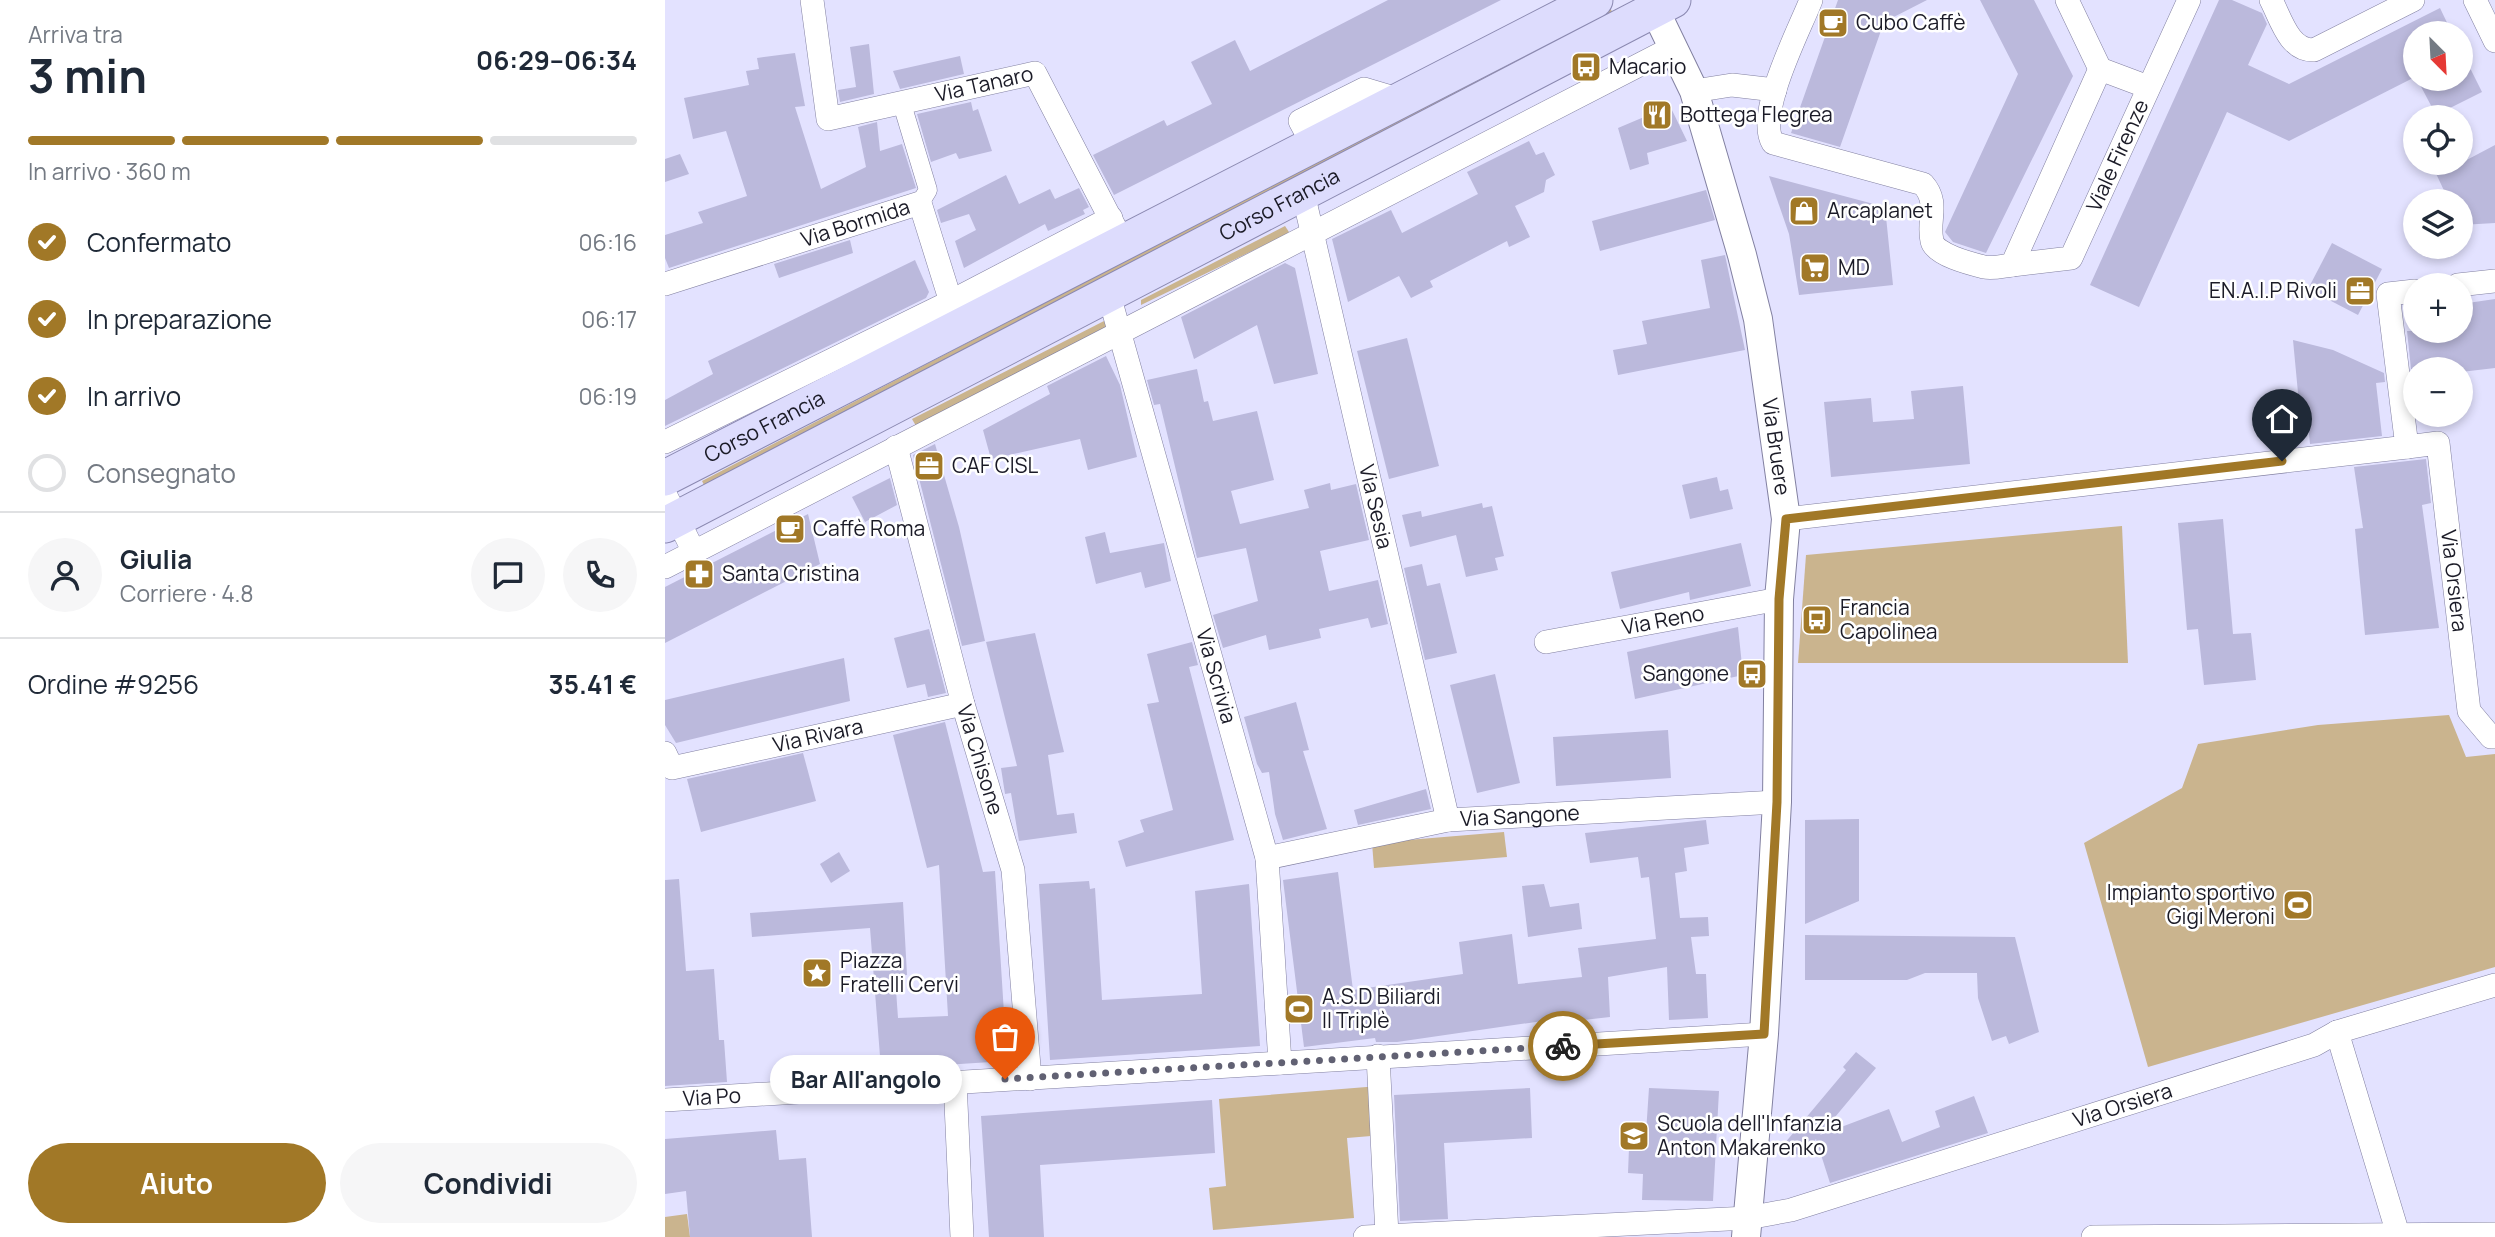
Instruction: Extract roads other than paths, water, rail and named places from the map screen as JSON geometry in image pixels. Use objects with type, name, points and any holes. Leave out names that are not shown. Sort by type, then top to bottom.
[{"type":"main road","name":"Corso Francia","points":[[665,478],[955,315],[1117,231],[1313,145],[1595,0]]},
{"type":"main road","name":"Corso Francia","points":[[669,513],[887,411],[1659,3]]},
{"type":"street","name":"Via Tanaro","points":[[811,0],[828,120],[1035,73],[1117,231]]},
{"type":"street","points":[[1694,91],[1733,85],[1775,90],[1811,0]]},
{"type":"street","points":[[2067,0],[2100,69],[2148,87]]},
{"type":"street","name":"Viale Firenze","points":[[1775,90],[1767,126],[1773,143],[1923,184],[1930,192],[1933,205],[1932,243],[1937,250],[1986,268],[2071,258],[2189,0]]},
{"type":"street","points":[[2271,0],[2293,43],[2303,50],[2314,50],[2413,0]]},
{"type":"street","points":[[2475,0],[2495,40]]},
{"type":"street","name":"Via Bruere","points":[[1659,3],[1672,48],[1694,91],[1758,319],[1786,519],[1779,599],[1777,802],[1764,1034],[1747,1227]]},
{"type":"street","name":"Corso Francia","points":[[665,568],[1672,48]]},
{"type":"street","points":[[2012,265],[2100,69]]},
{"type":"street","points":[[902,104],[928,190],[921,203]]},
{"type":"street","name":"Via Sesia","points":[[1303,193],[1448,820]]},
{"type":"street","name":"Via Bormida","points":[[665,284],[921,203],[955,315]]},
{"type":"street","points":[[2473,283],[2495,281]]},
{"type":"street","points":[[1786,519],[2407,447],[2388,294],[2403,292]]},
{"type":"street","name":"Via Scrivia","points":[[1109,295],[1267,858],[1280,1063]]},
{"type":"street","name":"Corso Francia","points":[[665,442],[955,315]]},
{"type":"street","points":[[887,411],[899,445]]},
{"type":"street","name":"Via Orsiera","points":[[2407,447],[2438,443],[2469,711],[2491,737],[2495,737]]},
{"type":"street","name":"Via Chisone","points":[[899,445],[963,704],[1013,870],[1030,1079]]},
{"type":"street","points":[[669,513],[694,552]]},
{"type":"street","name":"Via Reno","points":[[1546,642],[1779,599]]},
{"type":"street","name":"Via Rivara","points":[[669,760],[963,704]]},
{"type":"street","name":"Via Sangone","points":[[1267,858],[1448,820],[1777,802]]},
{"type":"street","name":"Via Orsiera","points":[[1376,1236],[1747,1227],[1804,1206],[2314,1045],[2337,1032],[2495,985]]},
{"type":"street","points":[[2337,1032],[2398,1234]]},
{"type":"street","name":"Via Po","points":[[665,1100],[1764,1034]]},
{"type":"street","points":[[1376,1236],[1378,1056]]},
{"type":"street","points":[[955,1081],[962,1237]]},
{"type":"street","points":[[2093,1237],[2495,1234]]},
{"type":"place","name":"Cubo Caffè","points":[[1833,23]]},
{"type":"place","name":"Macario","points":[[1586,67]]},
{"type":"place","name":"Bottega Flegrea","points":[[1657,115]]},
{"type":"place","name":"Arcaplanet","points":[[1804,211]]},
{"type":"place","name":"MD","points":[[1815,268]]},
{"type":"place","name":"EN.A.I.P Rivoli","points":[[2360,291]]},
{"type":"place","name":"CAF CISL","points":[[929,466]]},
{"type":"place","name":"Caffè Roma","points":[[790,529]]},
{"type":"place","name":"Santa Cristina","points":[[699,574]]},
{"type":"place","name":"Francia Capolinea","points":[[1817,620]]},
{"type":"place","name":"Sangone","points":[[1752,674]]},
{"type":"place","name":"Impianto sportivo Gigi Meroni","points":[[2298,905]]},
{"type":"place","name":"Piazza Fratelli Cervi","points":[[817,973]]},
{"type":"place","name":"A.S.D Biliardi Il Triplè","points":[[1299,1009]]},
{"type":"place","name":"Bar All'angolo","points":[[1005,1079]]},
{"type":"place","name":"Scuola dell'Infanzia Anton Makarenko","points":[[1634,1136]]}]
